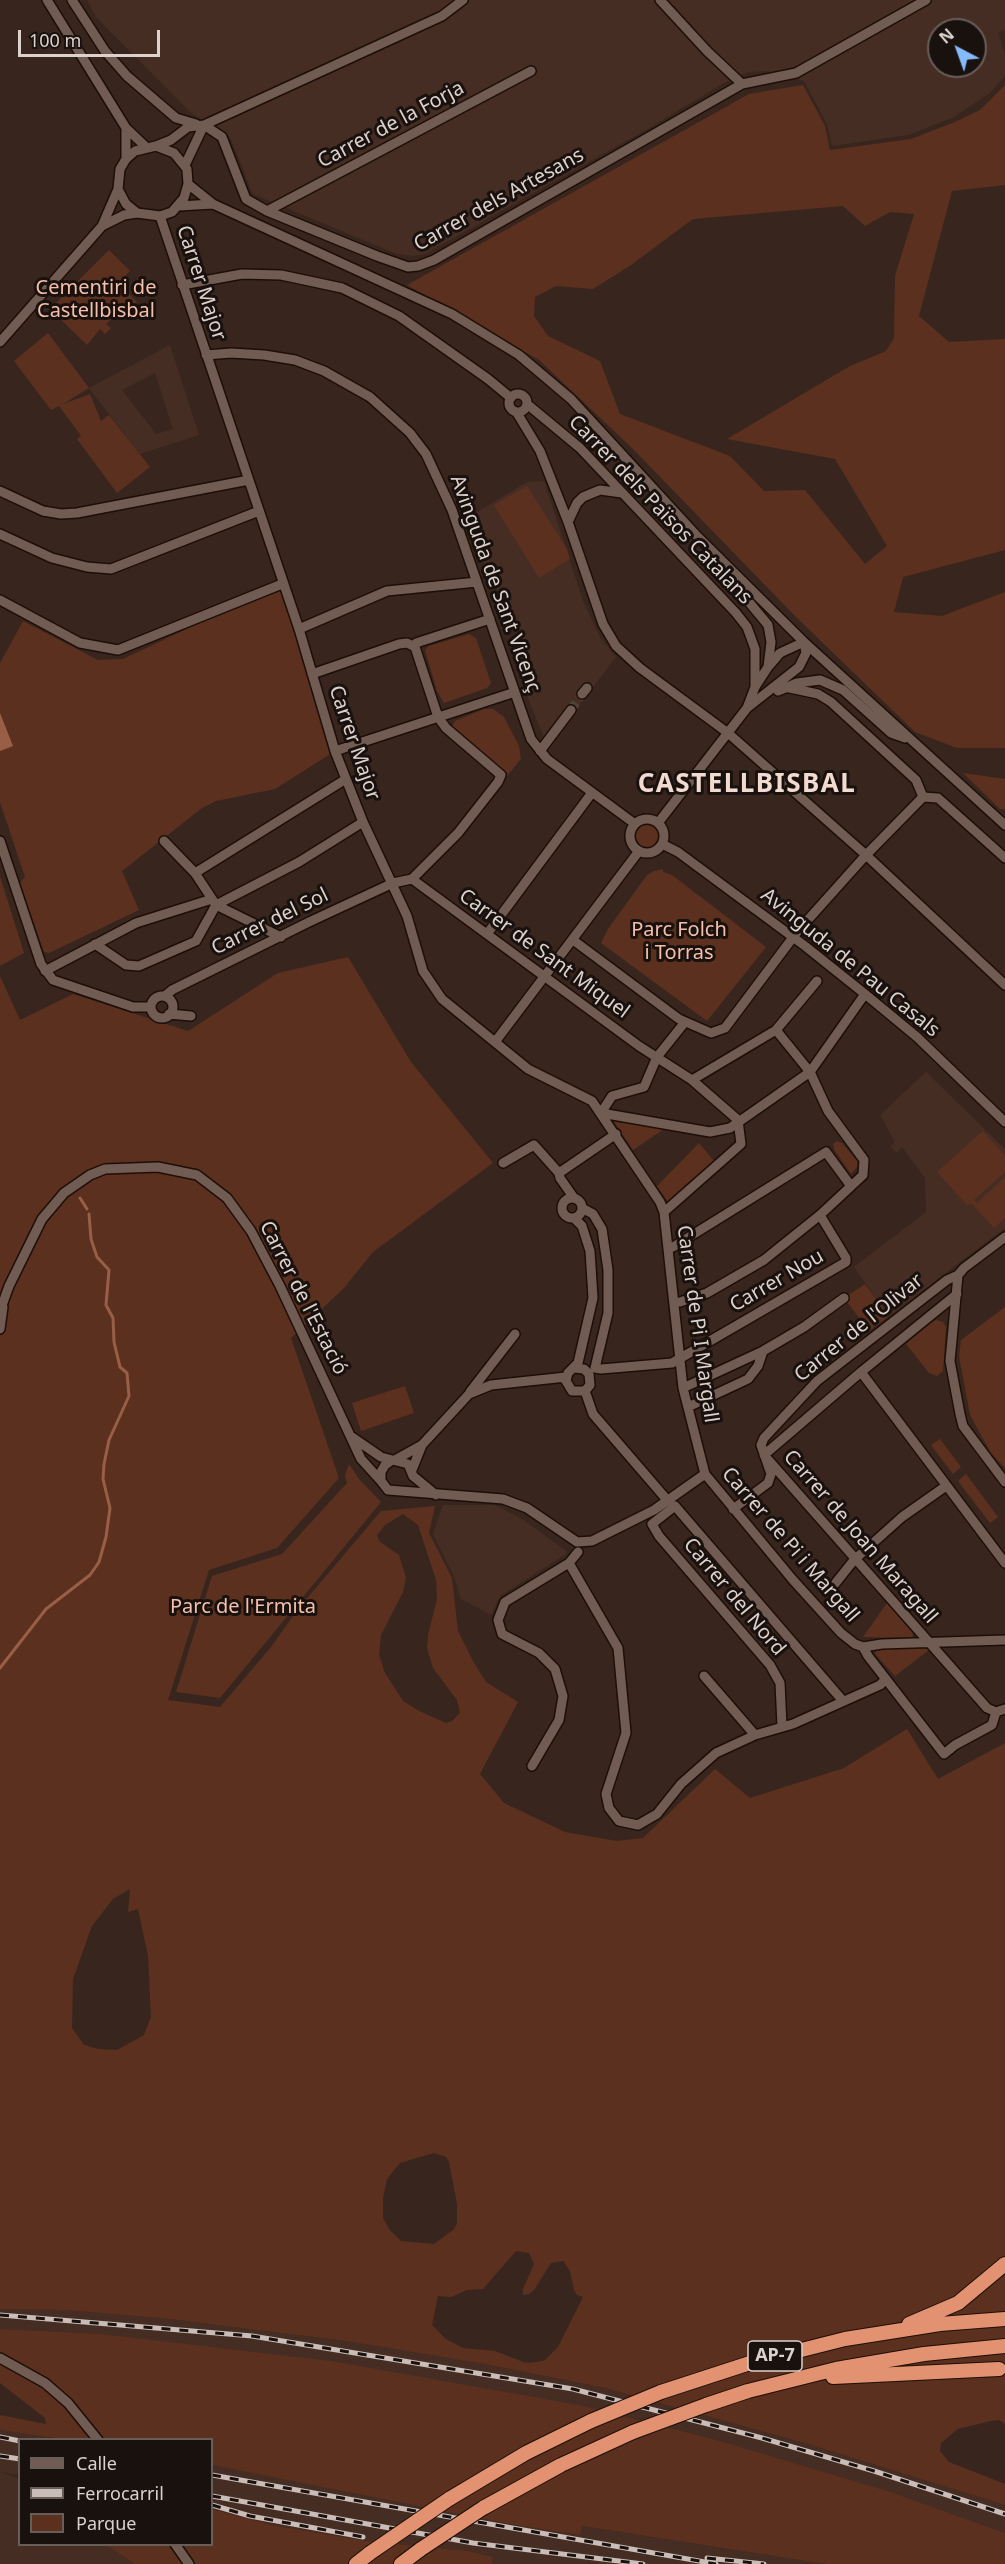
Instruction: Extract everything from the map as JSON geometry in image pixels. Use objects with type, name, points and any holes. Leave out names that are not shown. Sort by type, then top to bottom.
[{"type":"highway","points":[[893,2331],[958,2303],[1005,2264]]},
{"type":"highway","name":"AP-7","points":[[356,2564],[448,2499],[526,2453],[591,2421],[661,2392],[798,2350],[893,2331],[940,2324],[1005,2319]]},
{"type":"highway","name":"AP-7","points":[[401,2564],[483,2508],[561,2465],[633,2432],[706,2405],[792,2379],[924,2354],[1005,2346]]},
{"type":"highway","points":[[792,2379],[999,2369]]},
{"type":"street","points":[[47,0],[126,128],[151,146],[174,153],[185,165],[187,193],[179,206]]},
{"type":"street","points":[[72,0],[105,51],[127,76],[176,118],[204,125]]},
{"type":"street","points":[[0,342],[102,226],[118,189],[120,169],[135,151],[171,140],[188,127],[204,125],[442,16],[463,0]]},
{"type":"street","points":[[660,0],[707,51],[742,84]]},
{"type":"street","name":"Carrer dels Artesans","points":[[204,125],[222,137],[246,199],[267,211],[377,256],[408,267],[418,266],[434,260],[742,84],[796,73],[926,0]]},
{"type":"street","name":"Carrer de la Forja","points":[[267,211],[531,71]]},
{"type":"street","points":[[185,165],[204,125]]},
{"type":"street","points":[[126,128],[126,159]]},
{"type":"street","points":[[188,184],[213,204],[452,314],[519,355],[585,413],[697,536],[804,642],[1005,825]]},
{"type":"street","points":[[118,189],[126,204],[137,213]]},
{"type":"street","points":[[102,226],[124,215],[137,213],[160,216],[179,206],[213,204]]},
{"type":"street","name":"Carrer Major","points":[[160,216],[299,629],[335,751],[363,822],[407,916],[423,971],[442,999],[528,1068],[592,1101],[652,1189],[664,1212]]},
{"type":"street","points":[[182,285],[242,274],[282,275],[342,288],[399,316],[511,398]]},
{"type":"street","name":"Avinguda de Sant Vicenç","points":[[206,355],[231,352],[295,360],[345,381],[370,396],[410,433],[426,454],[452,510],[531,739],[540,751],[591,794],[635,824]]},
{"type":"street","points":[[517,412],[522,411],[527,404],[526,399],[521,395],[511,398],[509,406],[517,412],[540,452],[568,522],[603,624],[616,646],[640,668],[728,733],[866,855],[1005,985]]},
{"type":"street","name":"Carrer dels Països Catalans","points":[[527,404],[580,448],[747,627],[754,649],[754,687]]},
{"type":"street","points":[[0,491],[43,511],[61,514],[77,513],[249,480]]},
{"type":"street","points":[[568,522],[577,503],[592,493],[600,490],[622,493]]},
{"type":"street","points":[[0,534],[52,558],[87,567],[111,569],[259,511]]},
{"type":"street","points":[[697,536],[768,625],[771,642],[768,667]]},
{"type":"street","points":[[299,629],[387,591],[477,582]]},
{"type":"street","points":[[0,600],[80,643],[118,650],[282,584]]},
{"type":"street","points":[[415,647],[416,643],[490,619]]},
{"type":"street","points":[[747,708],[754,687],[780,653],[804,642]]},
{"type":"street","points":[[658,823],[747,708],[799,667],[806,653],[804,642]]},
{"type":"street","points":[[312,674],[399,644],[407,643],[415,647],[438,717],[446,728],[501,775],[458,833],[411,879]]},
{"type":"street","points":[[747,708],[785,687],[820,680],[843,690],[891,733],[910,740]]},
{"type":"street","points":[[785,687],[818,694],[831,702],[916,780],[923,797]]},
{"type":"street","points":[[335,751],[515,692]]},
{"type":"street","points":[[540,751],[571,710]]},
{"type":"street","points":[[195,873],[345,779]]},
{"type":"street","points":[[487,934],[591,794]]},
{"type":"street","points":[[573,940],[685,1022],[711,1033],[725,1028],[793,937],[866,855],[923,797],[938,798],[1005,858]]},
{"type":"street","points":[[644,819],[658,823],[664,833],[662,844],[655,851],[644,853],[639,851],[630,839],[635,824],[644,819]]},
{"type":"street","points":[[45,971],[136,922],[214,902],[299,862],[363,822]]},
{"type":"street","points":[[0,841],[38,956],[45,971],[53,980],[133,1007],[151,1007]]},
{"type":"street","points":[[164,841],[195,873],[214,902],[281,937]]},
{"type":"street","name":"Avinguda de Pau Casals","points":[[662,844],[678,852],[793,937],[865,994],[917,1037],[1005,1122]]},
{"type":"street","points":[[495,1042],[639,851]]},
{"type":"street","name":"Carrer del Sol","points":[[165,996],[172,990],[393,883],[411,879]]},
{"type":"street","name":"Carrer de Sant Miquel","points":[[411,879],[692,1080],[738,1120]]},
{"type":"street","points":[[94,944],[126,965],[139,966],[196,941],[214,902]]},
{"type":"street","points":[[692,1080],[776,1030],[817,981]]},
{"type":"street","points":[[685,1022],[657,1057],[644,1087],[612,1096],[601,1113],[710,1132],[729,1128],[810,1072],[865,994]]},
{"type":"street","points":[[151,1007],[156,998],[165,996],[169,998],[173,1006],[169,1014]]},
{"type":"street","points":[[151,1007],[158,1016],[169,1014],[191,1016]]},
{"type":"street","points":[[680,1302],[708,1293],[764,1260],[820,1215],[863,1175],[864,1160],[828,1112],[810,1072],[776,1030]]},
{"type":"street","points":[[664,1212],[741,1144],[738,1120]]},
{"type":"street","points":[[559,1173],[616,1134]]},
{"type":"street","points":[[503,1163],[534,1145],[559,1173],[560,1178],[582,1208],[592,1214],[602,1228],[610,1302],[591,1369],[591,1382],[585,1391]]},
{"type":"street","points":[[673,1247],[826,1152],[851,1186]]},
{"type":"street","name":"Carrer de l'Estació","points":[[0,1329],[2,1308],[9,1286],[42,1219],[64,1193],[90,1175],[105,1169],[158,1167],[197,1175],[227,1198],[251,1231],[280,1286],[361,1459],[388,1491],[503,1498],[527,1508],[581,1546]]},
{"type":"street","points":[[469,1394],[491,1385],[566,1377],[578,1364],[589,1323],[593,1287],[590,1251],[582,1226],[574,1218],[566,1216],[562,1207],[567,1199],[574,1198]]},
{"type":"street","points":[[574,1218],[582,1208]]},
{"type":"street","name":"Carrer de Pi I Margall","points":[[664,1212],[683,1388],[705,1474]]},
{"type":"street","name":"Carrer Nou","points":[[680,1359],[846,1262],[846,1258],[820,1215]]},
{"type":"street","name":"Carrer de l'Olivar","points":[[733,1509],[768,1483],[771,1474],[761,1444],[764,1438],[821,1377],[1005,1237]]},
{"type":"street","points":[[958,1275],[950,1361],[960,1414],[963,1426],[1005,1482]]},
{"type":"street","name":"Carrer de l'Olivar","points":[[764,1455],[957,1291],[941,1284]]},
{"type":"street","points":[[683,1388],[763,1351],[804,1327],[844,1298]]},
{"type":"street","points":[[381,1481],[381,1472],[385,1465],[422,1445],[455,1406],[469,1394],[515,1334]]},
{"type":"street","points":[[688,1407],[748,1379],[758,1366],[763,1351]]},
{"type":"street","points":[[574,1368],[601,1369],[672,1363],[680,1359]]},
{"type":"street","points":[[861,1372],[1005,1563]]},
{"type":"street","points":[[566,1377],[567,1385],[572,1391],[585,1391]]},
{"type":"street","points":[[585,1391],[593,1414],[843,1701]]},
{"type":"street","name":"Carrer de l'Estació","points":[[350,1435],[381,1457],[408,1464],[413,1473],[436,1495]]},
{"type":"street","points":[[404,1491],[411,1485],[422,1445]]},
{"type":"street","name":"Carrer de Joan Maragall","points":[[764,1455],[987,1708],[1000,1711]]},
{"type":"street","points":[[532,1766],[559,1720],[563,1696],[555,1669],[539,1653],[502,1634],[498,1620],[505,1602],[569,1563],[581,1546],[672,1504],[705,1474]]},
{"type":"street","name":"Carrer de Pi i Margall","points":[[705,1474],[841,1633],[855,1644],[863,1647],[882,1644],[1005,1640]]},
{"type":"street","points":[[830,1590],[855,1560],[902,1517],[946,1486]]},
{"type":"street","name":"Carrer del Nord","points":[[672,1504],[652,1524],[659,1536],[770,1665],[780,1683],[782,1726]]},
{"type":"street","points":[[569,1563],[618,1648],[626,1733],[606,1794],[609,1808],[619,1821],[638,1825],[657,1814],[681,1785],[716,1753],[880,1685],[886,1679]]},
{"type":"street","points":[[863,1647],[944,1754],[955,1745],[992,1725],[1000,1711]]},
{"type":"street","points":[[704,1676],[755,1735]]},
{"type":"street","points":[[0,2358],[45,2383],[68,2403],[97,2438]]},
{"type":"street","points":[[176,2546],[189,2564]]},
{"type":"shaded area","points":[[87,0],[1005,0],[1005,30],[998,32],[1005,54],[1005,76],[990,93],[954,117],[908,135],[832,146],[827,124],[804,81],[767,71],[748,72],[724,83],[644,131],[425,254],[413,256],[397,254],[253,194],[230,137],[190,112],[96,17]]},
{"type":"shaded area","points":[[170,345],[199,435],[140,454],[89,388]],"holes":[[[155,373],[173,429],[156,434],[122,390]]]},
{"type":"shaded area","points":[[544,481],[583,601],[600,637],[616,657],[550,743],[544,737],[529,701],[521,648],[508,609],[486,570],[463,507],[468,503],[476,513],[527,482]]},
{"type":"shaded area","points":[[0,713],[13,746],[0,751]]},
{"type":"shaded area","points":[[926,1072],[1005,1149],[1005,1228],[889,1316],[854,1267],[926,1212],[925,1178],[902,1147],[896,1153],[890,1146],[895,1142],[880,1115]]},
{"type":"shaded area","points":[[443,1505],[495,1505],[525,1521],[566,1551],[566,1554],[500,1596],[491,1615],[461,1599],[453,1574],[433,1534]]},
{"type":"shaded area","points":[[0,2309],[65,2310],[170,2319],[346,2341],[484,2364],[605,2388],[808,2444],[1005,2505],[1005,2533],[891,2492],[717,2440],[584,2406],[100,2334],[0,2329]]},
{"type":"shaded area","points":[[0,2430],[53,2438],[18,2438],[18,2475],[1,2472],[18,2479],[18,2546],[108,2546],[135,2564],[0,2564]]},
{"type":"shaded area","points":[[213,2465],[579,2535],[581,2526],[825,2564],[492,2564],[493,2557],[469,2551],[367,2541],[271,2525],[213,2509]]},
{"type":"green space","points":[[803,85],[825,126],[830,150],[911,139],[980,110],[1005,85],[1005,185],[952,191],[919,316],[949,342],[1005,339],[1005,550],[903,577],[894,612],[942,616],[1005,592],[1005,748],[957,748],[915,732],[795,616],[632,448],[539,360],[407,285],[749,94]],"holes":[[[843,206],[865,226],[890,212],[914,214],[895,276],[894,338],[886,351],[850,366],[727,439],[835,459],[887,546],[865,564],[805,490],[764,491],[730,456],[620,414],[600,361],[548,336],[534,316],[535,297],[556,286],[593,289],[631,265],[693,219]]]},
{"type":"green space","name":"Cementiri de Castellbisbal","points":[[109,250],[130,271],[118,283],[137,302],[119,319],[114,316],[106,324],[111,328],[105,334],[100,329],[87,345],[50,309]]},
{"type":"green space","points":[[48,333],[89,388],[63,404],[90,394],[101,421],[109,415],[150,467],[117,493],[77,439],[81,436],[59,406],[51,410],[14,361]]},
{"type":"green space","points":[[527,486],[567,549],[570,559],[539,578],[494,505]]},
{"type":"green space","points":[[282,584],[335,751],[275,789],[216,801],[202,808],[122,871],[139,910],[49,953],[44,952],[20,883],[25,877],[0,802],[0,663],[23,621],[98,660],[123,659]]},
{"type":"green space","points":[[469,634],[476,638],[491,683],[487,688],[444,703],[437,691],[425,650],[429,646]]},
{"type":"green space","points":[[484,709],[493,709],[504,717],[519,746],[521,759],[507,776],[452,727],[455,721]]},
{"type":"green space","points":[[963,773],[1005,779],[1005,809],[1000,809]]},
{"type":"green space","points":[[647,825],[655,828],[658,836],[655,844],[647,847],[639,844],[636,836],[639,828]]},
{"type":"green space","name":"Parc Folch i Torras","points":[[663,869],[663,872],[672,875],[766,947],[707,1021],[601,943],[608,929],[647,875]]},
{"type":"green space","points":[[0,876],[24,953],[0,966]]},
{"type":"green space","points":[[348,957],[411,1062],[493,1163],[373,1252],[344,1288],[291,1338],[339,1478],[277,1548],[209,1570],[168,1700],[220,1707],[271,1647],[298,1609],[381,1511],[435,1506],[429,1533],[452,1578],[458,1631],[486,1682],[518,1702],[480,1774],[504,1803],[565,1832],[617,1841],[643,1838],[715,1769],[750,1798],[844,1768],[907,1729],[938,1779],[1005,1743],[1005,2424],[999,2420],[958,2429],[941,2443],[940,2451],[949,2462],[1005,2484],[1005,2505],[808,2444],[605,2388],[484,2364],[346,2341],[170,2319],[65,2310],[0,2309],[0,976],[20,1020],[73,994],[188,1031],[278,973]],"holes":[[[403,1514],[418,1525],[436,1580],[437,1599],[427,1648],[433,1668],[457,1700],[460,1713],[452,1721],[446,1723],[403,1701],[385,1673],[379,1655],[381,1635],[403,1592],[406,1578],[399,1555],[379,1541],[377,1535],[385,1525]],[[130,1889],[128,1912],[138,1909],[148,1956],[151,2017],[144,2035],[117,2050],[98,2049],[84,2045],[72,2028],[73,1979],[92,1926],[113,1899]],[[434,2153],[446,2157],[449,2162],[457,2204],[457,2224],[453,2230],[434,2244],[401,2241],[389,2229],[383,2218],[383,2198],[387,2179],[400,2163]],[[516,2251],[529,2253],[534,2264],[523,2289],[523,2295],[534,2290],[551,2263],[563,2261],[570,2271],[574,2290],[577,2295],[583,2297],[558,2347],[545,2360],[526,2363],[495,2351],[463,2348],[446,2339],[432,2325],[438,2296],[451,2297],[467,2290],[483,2289]]]},
{"type":"green space","points":[[616,1118],[667,1127],[633,1150],[614,1122]]},
{"type":"green space","points":[[983,1131],[1005,1156],[1005,1172],[974,1200],[977,1203],[1005,1177],[1005,1218],[994,1228],[971,1203],[967,1205],[937,1172]]},
{"type":"green space","points":[[837,1141],[842,1143],[857,1161],[857,1167],[851,1174],[835,1151],[833,1144]]},
{"type":"green space","points":[[699,1143],[719,1167],[673,1209],[657,1186]]},
{"type":"green space","points":[[865,1284],[889,1316],[869,1331],[844,1298]]},
{"type":"green space","points":[[1005,1307],[1005,1468],[991,1453],[970,1415],[959,1356],[961,1340]]},
{"type":"green space","points":[[936,1320],[943,1322],[946,1327],[943,1371],[937,1376],[929,1373],[906,1344]]},
{"type":"green space","points":[[405,1386],[414,1413],[361,1431],[352,1403]]},
{"type":"green space","points":[[940,1439],[961,1467],[953,1474],[931,1445]]},
{"type":"green space","name":"Parc de l'Ermita","points":[[349,1464],[359,1479],[381,1502],[220,1698],[176,1692],[212,1576],[282,1554],[347,1483],[345,1475]]},
{"type":"green space","points":[[966,1474],[998,1517],[990,1523],[958,1481]]},
{"type":"green space","points":[[887,1603],[913,1632],[912,1638],[863,1637]]},
{"type":"green space","points":[[924,1647],[929,1650],[895,1676],[875,1654],[878,1648]]},
{"type":"green space","points":[[0,2329],[100,2334],[331,2361],[584,2406],[717,2440],[891,2492],[1005,2533],[1005,2564],[825,2564],[582,2526],[580,2535],[505,2523],[213,2465],[213,2438],[53,2438],[0,2430],[0,2415],[46,2424],[45,2418],[0,2383]]},
{"type":"green space","points":[[213,2509],[271,2525],[367,2541],[469,2551],[493,2557],[492,2564],[135,2564],[108,2546],[213,2546]]},
{"type":"waterway","points":[[80,1198],[87,1209]]},
{"type":"waterway","points":[[0,1668],[46,1609],[90,1575],[99,1562],[106,1537],[110,1508],[103,1479],[104,1464],[109,1440],[129,1396],[127,1373],[120,1367],[114,1342],[113,1318],[106,1305],[109,1270],[97,1257],[91,1239],[89,1214]]},
{"type":"tunnel","points":[[571,710],[582,694]]},
{"type":"railway","points":[[0,2315],[252,2336],[573,2389],[762,2438],[874,2471],[1005,2514]]},
{"type":"railway","points":[[0,2437],[18,2441]]},
{"type":"railway","points":[[0,2456],[18,2459]]},
{"type":"railway","points":[[213,2475],[716,2564]]},
{"type":"railway","points":[[213,2496],[473,2543],[643,2564]]},
{"type":"railway","points":[[213,2505],[250,2516],[363,2537]]},
{"type":"railway","points":[[707,2558],[764,2564]]},
{"type":"district","name":"CASTELLBISBAL","points":[[747,785]]}]
